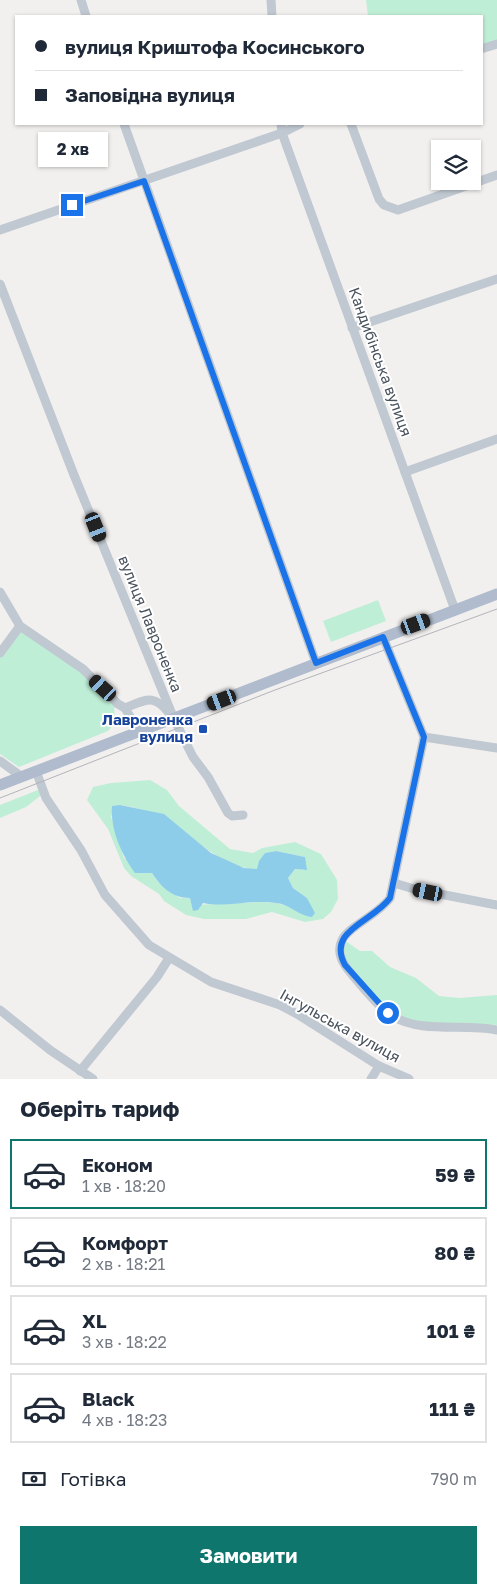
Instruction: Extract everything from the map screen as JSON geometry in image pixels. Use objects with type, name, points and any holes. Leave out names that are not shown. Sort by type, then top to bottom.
[{"type":"main road","points":[[0,785],[497,594]]},
{"type":"street","points":[[82,0],[86,15]]},
{"type":"street","points":[[271,0],[272,15]]},
{"type":"street","points":[[483,48],[497,44]]},
{"type":"street","points":[[124,125],[316,663]]},
{"type":"street","points":[[0,230],[144,181],[281,128],[295,125]]},
{"type":"street","points":[[351,125],[379,199],[390,208],[398,210],[497,175]]},
{"type":"street","name":"Кандибінська вулиця","points":[[281,128],[455,610]]},
{"type":"street","points":[[352,328],[497,279]]},
{"type":"street","name":"вулиця Лавроненка","points":[[0,284],[74,475],[174,719],[193,757],[208,776],[228,813],[232,816],[243,815]]},
{"type":"street","points":[[405,472],[497,439]]},
{"type":"street","points":[[0,592],[20,626],[83,669],[125,708],[139,732]]},
{"type":"street","points":[[0,653],[20,626]]},
{"type":"street","points":[[383,637],[424,737],[390,898],[384,906],[346,934],[339,952],[345,965],[388,1013],[398,1019],[428,1026],[497,1030]]},
{"type":"street","points":[[125,708],[148,699],[157,700],[174,719]]},
{"type":"street","points":[[424,737],[497,748]]},
{"type":"street","points":[[0,761],[22,777]]},
{"type":"street","name":"Інгульська вулиця","points":[[36,771],[46,798],[81,850],[105,895],[134,930],[150,945],[211,982],[280,1005],[379,1066],[409,1079]]},
{"type":"street","points":[[394,882],[414,889],[497,905]]},
{"type":"street","points":[[80,1071],[158,977],[170,958]]},
{"type":"street","points":[[0,1010],[93,1079]]},
{"type":"street","points":[[371,1079],[379,1066]]},
{"type":"green space","points":[[366,0],[497,0],[497,44],[483,48],[483,15],[368,15]]},
{"type":"green space","points":[[378,600],[386,621],[331,642],[323,621]]},
{"type":"green space","points":[[20,626],[83,669],[114,700],[114,721],[108,731],[19,767],[0,754],[0,653]]},
{"type":"green space","points":[[150,780],[167,790],[179,806],[230,849],[253,853],[262,848],[295,842],[321,854],[337,880],[338,899],[331,912],[323,919],[305,922],[272,912],[246,919],[204,919],[186,915],[164,901],[159,894],[131,876],[124,868],[108,829],[87,800],[93,787],[111,783]],"holes":[[[120,805],[166,818],[214,854],[245,868],[257,870],[265,853],[276,851],[305,857],[304,870],[295,869],[288,878],[293,888],[307,898],[292,908],[277,903],[260,902],[192,905],[190,898],[180,898],[158,882],[152,873],[124,858],[111,816]]]},
{"type":"green space","points":[[43,788],[44,793],[26,807],[0,818],[0,805]]},
{"type":"green space","points":[[347,942],[360,951],[372,951],[390,967],[416,978],[439,996],[459,998],[497,995],[497,1025],[435,1024],[411,1020],[395,1013],[384,1004],[350,967],[345,958],[343,948],[344,943]]},
{"type":"water","points":[[120,805],[164,814],[211,853],[244,868],[257,869],[259,861],[265,853],[276,851],[305,857],[307,870],[295,869],[288,878],[293,888],[307,898],[315,913],[312,917],[307,916],[281,904],[267,902],[221,905],[203,903],[198,910],[193,911],[190,898],[172,894],[159,883],[152,873],[135,873],[121,850],[113,824],[112,806]]},
{"type":"tram line","points":[[0,798],[275,690],[497,609]]},
{"type":"place","name":"Лавроненка вулиця","points":[[203,729]]},
{"type":"route","points":[[72,205],[144,181],[316,663],[383,637],[424,737],[390,898],[374,915],[346,934],[339,948],[340,956],[345,965],[359,983],[388,1013]]}]
